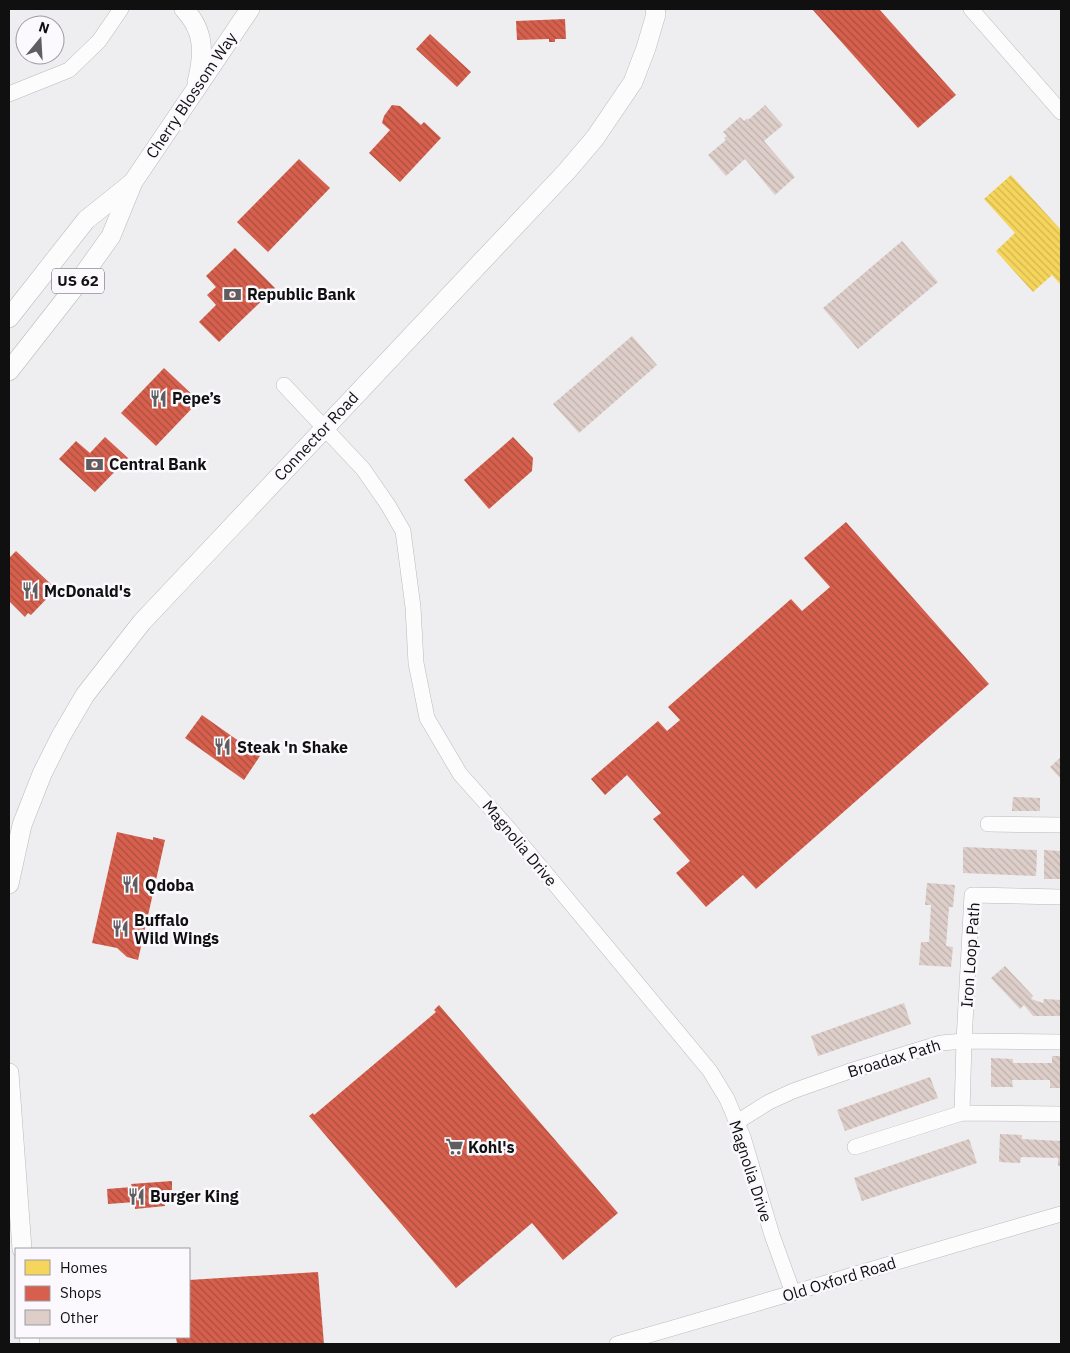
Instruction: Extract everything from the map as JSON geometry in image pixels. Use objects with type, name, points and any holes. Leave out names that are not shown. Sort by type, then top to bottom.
[{"type":"main road","points":[[184,9],[197,25],[202,45],[201,67],[196,88]]},
{"type":"main road","name":"Cherry Blossom Way","points":[[9,371],[74,288],[111,236],[133,182],[250,9]]},
{"type":"main road","name":"Connector Road","points":[[9,884],[22,825],[42,774],[61,736],[86,695],[142,622],[567,171],[595,138],[633,82],[646,48],[656,14],[655,9]]},
{"type":"main road","name":"Cherry Blossom Way","points":[[9,318],[86,220],[133,182]]},
{"type":"main road","points":[[9,1073],[22,1248]]},
{"type":"street","points":[[9,94],[69,70],[99,41],[120,9]]},
{"type":"street","points":[[971,9],[1061,112]]},
{"type":"street","name":"Magnolia Drive","points":[[284,385],[363,469],[403,531],[413,607],[416,663],[428,718],[460,774],[509,829],[710,1072],[728,1099],[743,1137],[772,1234],[793,1293]]},
{"type":"street","points":[[988,824],[1061,825]]},
{"type":"street","name":"Iron Loop Path","points":[[964,1041],[972,895],[1061,897]]},
{"type":"street","points":[[962,1113],[964,1041]]},
{"type":"street","name":"Broadax Path","points":[[737,1122],[769,1102],[838,1075],[941,1043],[964,1041],[1061,1042]]},
{"type":"street","points":[[855,1147],[962,1113],[1061,1114]]},
{"type":"street","name":"Old Oxford Road","points":[[617,1344],[686,1326],[1008,1228],[1061,1214]]},
{"type":"building: Homes","points":[[1011,175],[1061,230],[1061,285],[1052,275],[1033,292],[996,251],[1015,233],[984,199]]},
{"type":"building: Shops","points":[[812,9],[879,9],[956,95],[918,128]]},
{"type":"building: Shops","points":[[565,19],[566,39],[555,39],[555,42],[549,42],[549,39],[517,40],[516,21]]},
{"type":"building: Shops","points":[[430,34],[471,72],[457,87],[416,49]]},
{"type":"building: Shops","points":[[392,105],[400,106],[421,125],[424,122],[441,138],[400,182],[369,153],[390,130],[382,123],[384,116]]},
{"type":"building: Shops","points":[[299,159],[330,188],[268,252],[237,222]]},
{"type":"building: Shops","points":[[235,248],[275,288],[219,342],[199,322],[216,305],[207,295],[216,287],[206,276]]},
{"type":"building: Shops","points":[[164,368],[199,401],[156,446],[121,413]]},
{"type":"building: Shops","points":[[105,437],[128,458],[95,492],[59,459],[76,441],[90,453]]},
{"type":"building: Shops","points":[[513,437],[533,458],[532,471],[489,509],[464,480]]},
{"type":"building: Shops","points":[[846,522],[989,684],[756,889],[743,875],[706,907],[676,873],[690,861],[653,819],[661,813],[627,775],[605,795],[591,779],[658,721],[667,731],[680,720],[668,707],[791,599],[802,611],[830,587],[804,558]]},
{"type":"building: Shops","points":[[16,551],[56,589],[31,615],[28,613],[25,617],[9,601],[9,558]]},
{"type":"building: Shops","name":"Steak 'n Shake","points":[[202,715],[260,756],[244,780],[185,738]]},
{"type":"building: Shops","points":[[117,832],[153,840],[153,837],[165,840],[138,960],[127,957],[117,948],[92,943]]},
{"type":"building: Shops","points":[[439,1005],[618,1213],[563,1260],[532,1223],[456,1288],[309,1116],[313,1113],[314,1115],[436,1012],[434,1010]]},
{"type":"building: Shops","name":"Burger King","points":[[172,1181],[172,1190],[163,1190],[165,1206],[135,1209],[135,1202],[108,1204],[107,1189],[132,1187],[131,1184]]},
{"type":"building: Shops","points":[[318,1272],[324,1344],[177,1344],[176,1338],[190,1338],[190,1280]]},
{"type":"building: Other","points":[[765,105],[783,125],[764,141],[795,177],[775,195],[745,159],[726,176],[708,155],[726,140],[724,138],[727,136],[723,132],[740,117],[744,121],[747,118],[748,120]]},
{"type":"building: Other","points":[[902,241],[938,282],[858,349],[823,308]]},
{"type":"building: Other","points":[[632,336],[657,365],[579,433],[553,404]]},
{"type":"building: Other","points":[[1061,757],[1061,779],[1050,767]]},
{"type":"building: Other","points":[[1013,797],[1040,798],[1040,811],[1012,811]]},
{"type":"building: Other","points":[[963,847],[1037,850],[1036,876],[963,873]]},
{"type":"building: Other","points":[[1044,850],[1061,851],[1061,879],[1044,879]]},
{"type":"building: Other","points":[[927,883],[955,885],[953,907],[949,907],[946,946],[953,947],[951,967],[919,965],[921,942],[929,942],[931,905],[925,905]]},
{"type":"building: Other","points":[[1005,966],[1033,996],[1031,999],[1043,1003],[1044,999],[1061,1000],[1061,1016],[1033,1016],[1024,1005],[1020,1009],[991,978]]},
{"type":"building: Other","points":[[904,1003],[911,1024],[818,1056],[811,1036]]},
{"type":"building: Other","points":[[1052,1056],[1061,1056],[1061,1088],[1050,1088],[1050,1080],[1012,1080],[1013,1087],[991,1087],[991,1058],[1013,1059],[1013,1063],[1052,1063]]},
{"type":"building: Other","points":[[930,1077],[938,1098],[845,1131],[837,1110]]},
{"type":"building: Other","points":[[1000,1134],[1022,1135],[1022,1139],[1061,1141],[1061,1166],[1058,1166],[1058,1158],[1021,1157],[1020,1163],[999,1162]]},
{"type":"building: Other","points":[[969,1139],[977,1163],[862,1201],[854,1178]]},
{"type":"place","name":"Republic Bank","points":[[233,294]]},
{"type":"place","name":"Pepe’s","points":[[158,398]]},
{"type":"place","name":"Central Bank","points":[[95,464]]},
{"type":"place","name":"McDonald's","points":[[30,591]]},
{"type":"place","name":"Steak 'n Shake","points":[[223,747]]},
{"type":"place","name":"Qdoba","points":[[131,885]]},
{"type":"place","name":"Buffalo Wild Wings","points":[[120,929]]},
{"type":"place","name":"Kohl's","points":[[454,1147]]},
{"type":"place","name":"Burger King","points":[[136,1196]]}]
